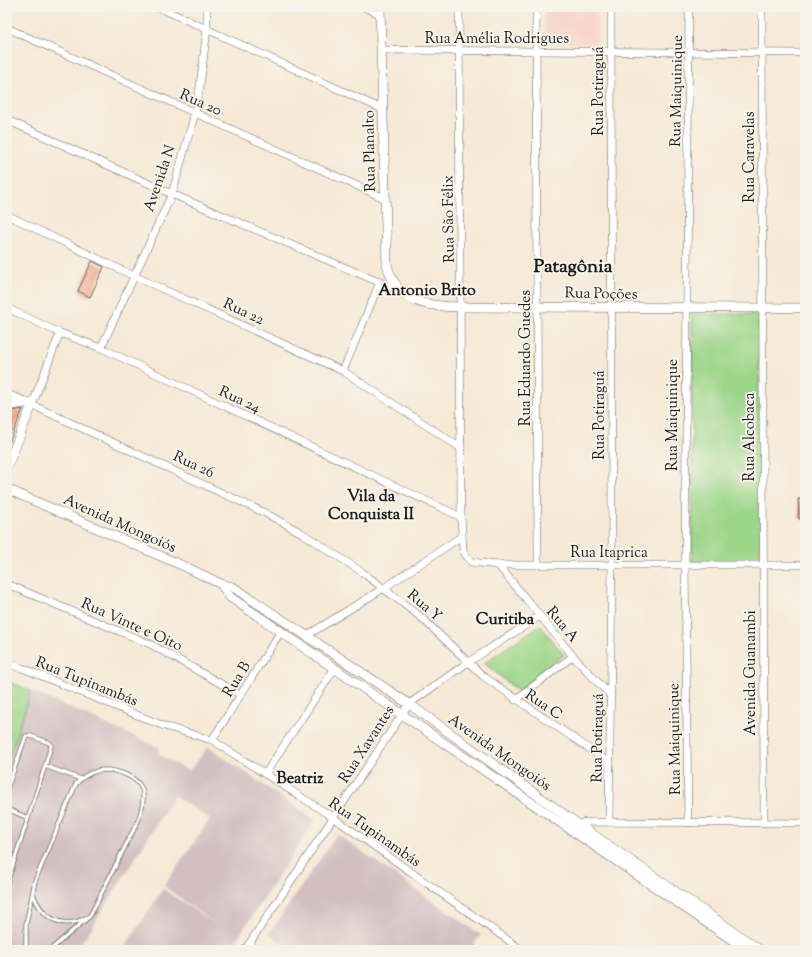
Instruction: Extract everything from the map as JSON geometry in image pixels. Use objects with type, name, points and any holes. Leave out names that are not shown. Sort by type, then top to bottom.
[{"type":"street","points":[[158,7],[382,109]]},
{"type":"street","name":"Avenida N","points":[[101,348],[172,194],[195,113],[207,29],[207,7]]},
{"type":"street","points":[[364,7],[380,10]]},
{"type":"street","name":"Rua São Félix","points":[[459,7],[462,307],[461,448],[462,536],[464,551]]},
{"type":"street","name":"Rua Eduardo Guedes","points":[[536,7],[538,565]]},
{"type":"street","name":"Rua Potiraguá","points":[[609,822],[612,564],[611,7]]},
{"type":"street","name":"Rua Maiquinique","points":[[688,823],[685,565],[686,308],[690,52],[689,7]]},
{"type":"street","name":"Rua Caravelas","points":[[762,7],[762,308]]},
{"type":"street","name":"Rua Planalto","points":[[380,10],[387,264],[394,284],[400,291]]},
{"type":"street","name":"Rua 20","points":[[7,28],[384,198]]},
{"type":"street","name":"Rua Amélia Rodrigues","points":[[382,50],[459,52],[805,53]]},
{"type":"street","points":[[7,120],[172,194],[400,291]]},
{"type":"street","name":"Rua 22","points":[[7,215],[134,276],[343,371],[461,448]]},
{"type":"street","points":[[343,371],[380,282]]},
{"type":"street","name":"Rua Poções","points":[[400,291],[419,302],[437,306],[805,308]]},
{"type":"street","name":"Rua 24","points":[[7,308],[60,333],[101,348],[462,517]]},
{"type":"street","name":"Rua Alcobaca","points":[[762,308],[762,566]]},
{"type":"street","points":[[7,467],[29,404],[60,333]]},
{"type":"street","name":"Rua 26","points":[[7,395],[263,512],[302,533],[362,572]]},
{"type":"street","points":[[7,406],[29,404]]},
{"type":"street","name":"Avenida Mongoiós","points":[[7,488],[221,584],[233,587],[408,704],[576,829],[747,950]]},
{"type":"street","points":[[306,636],[384,588],[462,536]]},
{"type":"street","name":"Rua Itaprica","points":[[464,551],[471,562],[498,566],[612,564],[762,566]]},
{"type":"street","points":[[762,566],[805,565]]},
{"type":"street","name":"Rua A","points":[[498,566],[573,656],[611,696]]},
{"type":"street","name":"Avenida Guanambi","points":[[762,566],[764,822]]},
{"type":"street","name":"Rua Y","points":[[362,572],[422,618],[468,663]]},
{"type":"street","name":"Rua Vinte e Oito","points":[[7,584],[150,644],[242,695]]},
{"type":"street","name":"Avenida Mongoiós","points":[[221,584],[230,597],[576,829],[760,950]]},
{"type":"street","name":"Rua Xavantes","points":[[245,950],[334,818],[408,704],[540,616]]},
{"type":"street","name":"Rua B","points":[[212,740],[242,695],[281,631]]},
{"type":"street","points":[[515,700],[573,656]]},
{"type":"street","name":"Rua C","points":[[468,663],[515,700],[610,763]]},
{"type":"street","name":"Rua Tupinambás","points":[[7,664],[22,668],[164,726],[212,740],[334,818],[522,950]]},
{"type":"street","points":[[265,774],[335,668]]},
{"type":"street","points":[[576,829],[582,823],[609,822],[805,823]]},
{"type":"lane","points":[[7,789],[26,736],[30,736],[50,744],[51,746],[45,766],[7,883]]},
{"type":"lane","points":[[45,766],[81,779]]},
{"type":"lane","points":[[26,950],[26,924],[35,881],[76,784],[86,774],[98,770],[114,771],[127,775],[137,782],[143,792],[143,805],[139,819],[90,916],[50,950]]},
{"type":"lane","points":[[7,809],[28,818]]},
{"type":"lane","points":[[33,893],[38,907],[45,915],[56,920],[66,923],[79,921],[90,916]]},
{"type":"shaded area","points":[[545,7],[598,7],[598,43],[545,43]]},
{"type":"shaded area","points":[[31,691],[160,748],[158,754],[189,771],[208,747],[315,820],[230,950],[123,950],[163,889],[218,926],[164,886],[210,819],[174,796],[89,932],[76,950],[7,950],[7,764]]},
{"type":"shaded area","points":[[337,834],[481,935],[470,950],[294,950],[269,934]]},
{"type":"green space","points":[[692,314],[759,314],[760,561],[692,562]]},
{"type":"green space","points":[[540,625],[564,655],[518,691],[484,663]]},
{"type":"green space","points":[[7,681],[31,691],[7,764]]},
{"type":"building","points":[[92,261],[104,267],[90,297],[78,291]]},
{"type":"building","points":[[23,409],[7,448],[7,412]]},
{"type":"building","points":[[798,499],[805,499],[805,519],[799,519]]},
{"type":"district","name":"Patagônia","points":[[573,265]]},
{"type":"district","name":"Antonio Brito","points":[[427,289]]},
{"type":"district","name":"Vila da Conquista II","points":[[371,504]]},
{"type":"district","name":"Curitiba","points":[[505,618]]},
{"type":"district","name":"Beatriz","points":[[300,777]]}]
